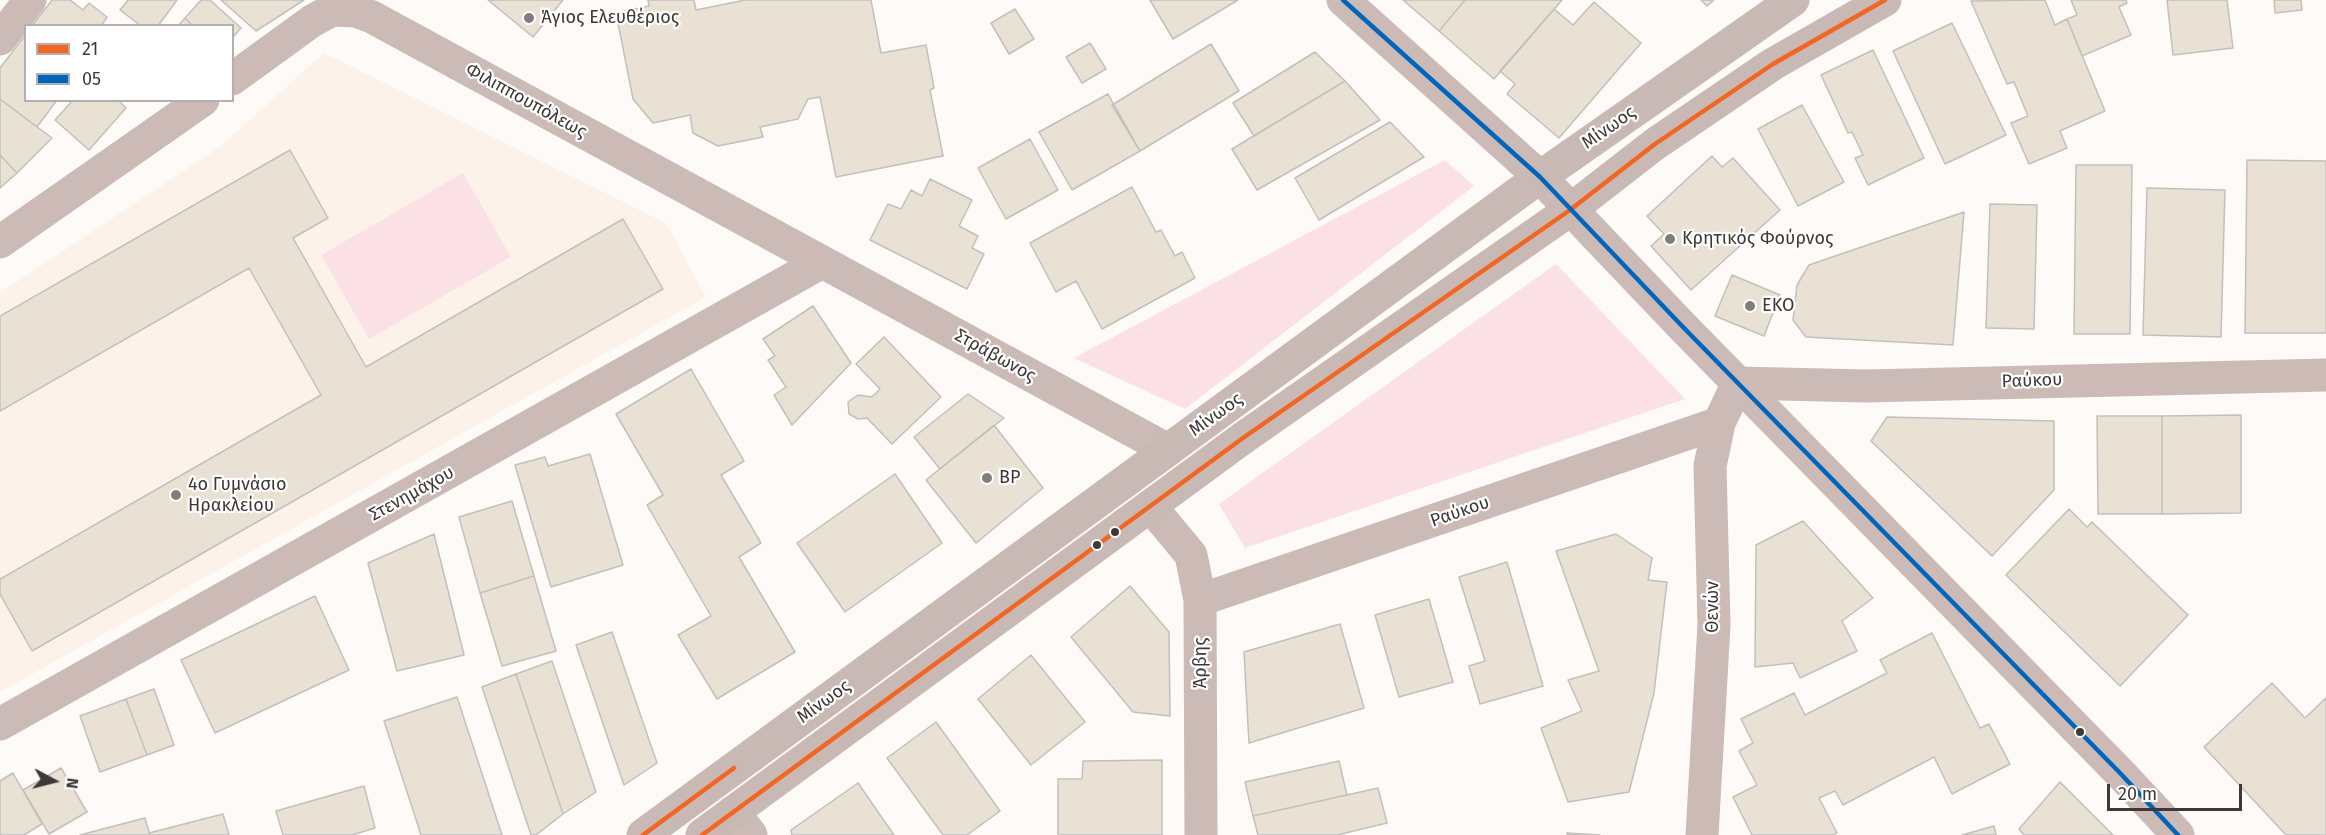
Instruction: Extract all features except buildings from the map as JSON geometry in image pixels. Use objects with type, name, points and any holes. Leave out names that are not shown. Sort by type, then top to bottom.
[{"type":"main road","name":"Μίνωος","points":[[643,835],[1540,177],[1793,0]]},
{"type":"main road","name":"Μίνωος","points":[[702,835],[742,824],[976,632],[1243,438],[1569,210],[1655,144],[1801,47],[1885,0]]},
{"type":"street","points":[[0,39],[30,0]]},
{"type":"street","points":[[1342,0],[1540,177],[1569,210],[2178,835]]},
{"type":"street","name":"Φιλιππουπόλεως","points":[[234,78],[312,21],[332,10],[356,11],[372,17],[822,262]]},
{"type":"street","points":[[0,242],[199,102]]},
{"type":"street","name":"Στράβωνος","points":[[822,262],[1168,450]]},
{"type":"street","name":"Στενημάχου","points":[[0,724],[822,262]]},
{"type":"street","name":"Ραύκου","points":[[1738,383],[1866,386],[2326,375]]},
{"type":"street","name":"Θενών","points":[[1702,835],[1714,625],[1710,465],[1719,423],[1738,383]]},
{"type":"street","name":"Ραύκου","points":[[1200,600],[1719,423]]},
{"type":"street","name":"Άρβης","points":[[1151,507],[1191,555],[1200,600],[1201,835]]},
{"type":"shaded area","name":"4o Γυμνάσιο Ηρακλείου","points":[[324,53],[666,223],[706,297],[0,692],[0,293],[221,146]]},
{"type":"shaded area","points":[[1445,160],[1474,186],[1185,409],[1074,358]]},
{"type":"shaded area","points":[[463,173],[511,257],[369,339],[321,255]]},
{"type":"shaded area","points":[[1556,264],[1685,399],[1245,548],[1219,504]]},
{"type":"transit line","name":"05","points":[[1343,0],[1540,177],[2178,835]]},
{"type":"transit line","name":"21","points":[[702,835],[1243,438],[1570,210],[1655,144],[1773,64],[1885,0]]},
{"type":"transit line","name":"21","points":[[643,835],[734,768]]},
{"type":"place","name":"Άγιος Ελευθέριος","points":[[529,18]]},
{"type":"place","name":"Κρητικός Φούρνος","points":[[1670,239]]},
{"type":"place","name":"ΕΚΟ","points":[[1750,306]]},
{"type":"place","name":"BP","points":[[987,478]]},
{"type":"place","name":"4o Γυμνάσιο Ηρακλείου","points":[[176,495]]}]
